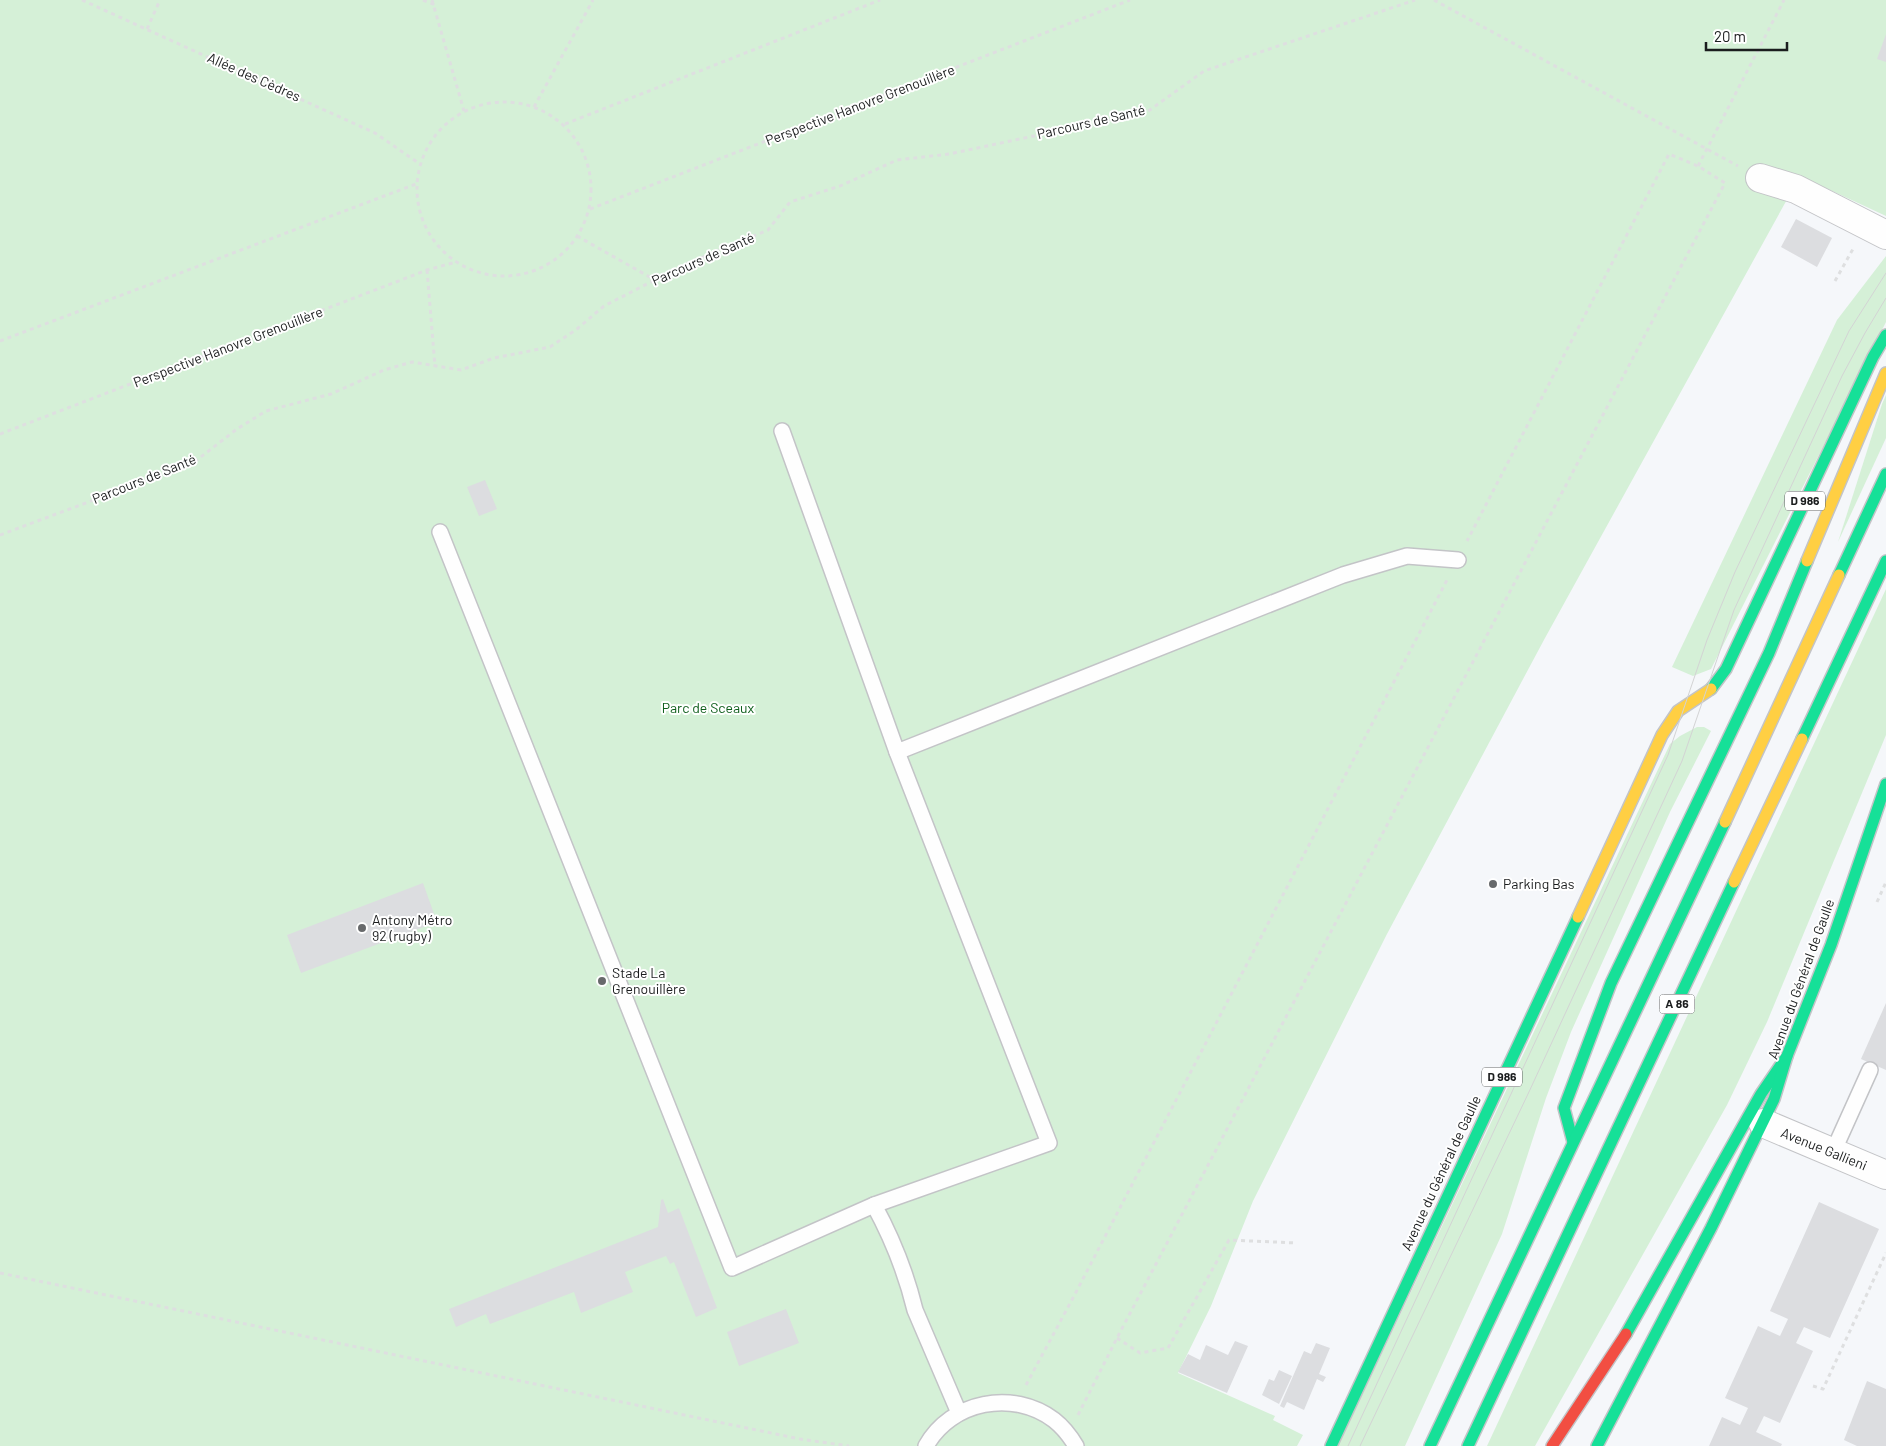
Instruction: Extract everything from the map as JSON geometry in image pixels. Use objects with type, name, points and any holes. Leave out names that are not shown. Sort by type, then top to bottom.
[{"type":"main road","name":"Avenue du Général de Gaulle","points":[[1331,1446],[1662,735],[1678,712],[1713,686],[1726,669],[1873,357],[1886,335]]},
{"type":"main road","points":[[1572,1142],[1564,1108],[1611,983],[1769,653],[1886,373]]},
{"type":"main road","name":"A 86","points":[[1430,1446],[1756,755],[1886,474]]},
{"type":"main road","name":"A 86","points":[[1468,1446],[1886,561]]},
{"type":"main road","name":"Avenue du Général de Gaulle","points":[[1597,1446],[1711,1228],[1774,1099],[1787,1056],[1830,945],[1885,788]]},
{"type":"main road","points":[[1552,1446],[1622,1340],[1761,1094],[1787,1056]]},
{"type":"street","points":[[1760,178],[1796,189],[1876,230]]},
{"type":"street","name":"Avenue Gallieni","points":[[1763,1123],[1886,1175]]},
{"type":"lane","points":[[440,532],[732,1268],[874,1205],[1049,1143],[897,752],[782,431]]},
{"type":"lane","points":[[897,752],[1343,575],[1407,556],[1458,560]]},
{"type":"lane","points":[[1844,1157],[1870,1070]]},
{"type":"lane","points":[[874,1205],[893,1240],[911,1294],[914,1310],[959,1413]]},
{"type":"lane","points":[[926,1446],[943,1424],[959,1413],[977,1405],[996,1402],[1016,1403],[1036,1409],[1054,1420],[1073,1440]]},
{"type":"path","name":"Allée des Cèdres","points":[[82,0],[375,133],[420,164]]},
{"type":"path","points":[[147,29],[160,0]]},
{"type":"path","points":[[423,0],[433,4]]},
{"type":"path","points":[[432,0],[464,111]]},
{"type":"path","points":[[433,4],[436,0]]},
{"type":"path","points":[[534,107],[593,0]]},
{"type":"path","points":[[565,124],[880,0]]},
{"type":"path","name":"Perspective Hanovre Grenouillère","points":[[590,209],[1130,0]]},
{"type":"path","name":"Parcours de Santé","points":[[0,535],[193,463],[237,429],[266,410],[331,394],[384,370],[412,362],[461,370],[494,358],[550,347],[577,329],[604,306],[688,263],[768,230],[790,202],[840,186],[897,160],[949,154],[1147,112],[1204,71],[1415,0]]},
{"type":"path","points":[[1434,0],[1760,178]]},
{"type":"path","points":[[1698,166],[1784,0]]},
{"type":"path","points":[[512,102],[534,107],[565,124],[574,137],[587,162],[592,183],[590,209],[577,236],[567,250],[536,270],[502,276],[480,273],[457,262],[437,245],[425,225],[418,203],[416,184],[420,164],[434,137],[447,123],[464,111],[485,104],[512,102]]},
{"type":"path","points":[[1016,1403],[1669,154],[1698,166],[1726,183],[1117,1338],[1073,1440]]},
{"type":"path","points":[[0,341],[416,184]]},
{"type":"path","points":[[1835,281],[1876,230]]},
{"type":"path","points":[[577,236],[655,280]]},
{"type":"path","name":"Perspective Hanovre Grenouillère","points":[[0,434],[427,270],[457,262]]},
{"type":"path","points":[[427,270],[435,366]]},
{"type":"path","points":[[1117,1338],[1140,1353],[1168,1348],[1229,1240],[1296,1243]]},
{"type":"path","points":[[1813,1386],[1823,1389],[1886,1253]]},
{"type":"path","points":[[0,1273],[800,1439],[849,1446]]},
{"type":"green space","name":"Parc de Sceaux","points":[[0,0],[1886,0],[1886,216],[1800,176],[1545,638],[1387,934],[1253,1201],[1211,1306],[1178,1373],[1275,1416],[1273,1420],[1303,1435],[1297,1446],[0,1446]]},
{"type":"green space","points":[[1886,256],[1886,322],[1711,669],[1693,676],[1672,667],[1837,320]]},
{"type":"green space","points":[[1886,395],[1886,438],[1838,542],[1882,404]]},
{"type":"green space","points":[[1886,589],[1886,735],[1767,1022],[1727,1105],[1535,1446],[1487,1446]]},
{"type":"green space","points":[[1697,727],[1704,727],[1711,731],[1670,812],[1571,1032],[1546,1098],[1502,1234],[1405,1446],[1338,1446],[1670,744]]},
{"type":"building","points":[[1886,34],[1886,62],[1877,59]]},
{"type":"building","points":[[1796,219],[1832,238],[1817,267],[1781,247]]},
{"type":"building","points":[[485,480],[497,509],[479,516],[467,487]]},
{"type":"building","name":"Antony Métro 92 (rugby)","points":[[423,883],[437,922],[301,973],[287,935]]},
{"type":"building","points":[[1886,1003],[1886,1070],[1861,1059]]},
{"type":"building","points":[[663,1199],[668,1213],[679,1208],[717,1308],[696,1317],[674,1262],[670,1264],[666,1256],[625,1272],[633,1292],[581,1313],[574,1292],[490,1324],[486,1314],[456,1327],[449,1309],[658,1227],[661,1200]]},
{"type":"building","points":[[1819,1202],[1879,1229],[1830,1338],[1804,1327],[1796,1343],[1813,1351],[1780,1423],[1764,1416],[1756,1432],[1782,1444],[1781,1446],[1709,1446],[1722,1417],[1740,1425],[1748,1408],[1725,1398],[1758,1326],[1780,1336],[1788,1319],[1770,1311]]},
{"type":"building","points":[[786,1309],[799,1343],[739,1366],[727,1332]]},
{"type":"building","points":[[1235,1341],[1248,1346],[1227,1393],[1178,1372],[1188,1354],[1200,1360],[1206,1345],[1228,1355]]},
{"type":"building","points":[[1316,1343],[1330,1348],[1319,1374],[1326,1377],[1323,1382],[1317,1379],[1304,1410],[1287,1402],[1284,1408],[1280,1406],[1304,1351],[1311,1354]]},
{"type":"building","points":[[1279,1370],[1292,1376],[1279,1404],[1262,1395],[1269,1379],[1274,1381]]},
{"type":"building","points":[[1867,1381],[1886,1389],[1886,1446],[1857,1446],[1844,1440]]},
{"type":"tram line","points":[[1348,1446],[1668,755],[1707,640],[1735,572],[1849,331],[1886,273]]},
{"type":"tram line","points":[[1360,1446],[1528,1094],[1682,761],[1734,610],[1842,376],[1886,298]]},
{"type":"traffic: fast","points":[[1711,689],[1726,669],[1873,357],[1886,335]]},
{"type":"traffic: fast","points":[[1839,575],[1886,474]]},
{"type":"traffic: fast","points":[[1573,1142],[1564,1108],[1611,983],[1769,653],[1807,561]]},
{"type":"traffic: fast","points":[[1802,739],[1886,561]]},
{"type":"traffic: fast","points":[[1597,1446],[1711,1228],[1774,1099],[1787,1056],[1831,945],[1886,784]]},
{"type":"traffic: fast","points":[[1430,1446],[1725,822]]},
{"type":"traffic: fast","points":[[1468,1446],[1734,882]]},
{"type":"traffic: fast","points":[[1331,1446],[1578,917]]},
{"type":"traffic: fast","points":[[1626,1334],[1761,1094],[1787,1056]]},
{"type":"traffic: slow","points":[[1807,561],[1886,373]]},
{"type":"traffic: slow","points":[[1725,822],[1839,575]]},
{"type":"traffic: slow","points":[[1578,917],[1662,735],[1678,711],[1711,689]]},
{"type":"traffic: slow","points":[[1734,882],[1802,739]]},
{"type":"traffic: jam","points":[[1552,1446],[1626,1334]]},
{"type":"place","name":"Parking Bas","points":[[1493,884]]},
{"type":"place","name":"Antony Métro 92 (rugby)","points":[[362,928]]},
{"type":"place","name":"Stade La Grenouillère","points":[[602,981]]}]
